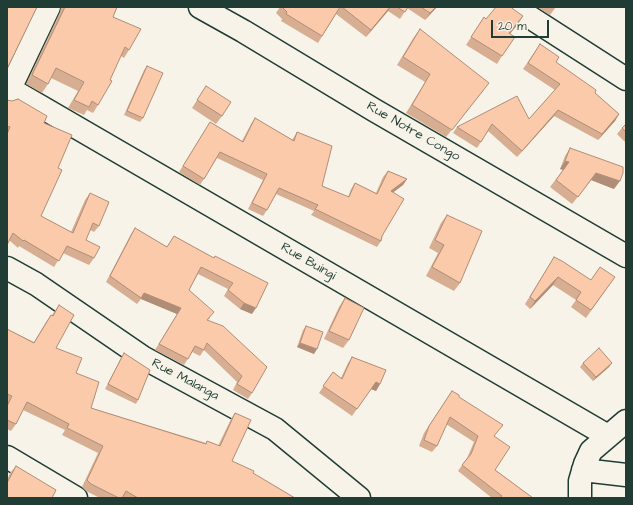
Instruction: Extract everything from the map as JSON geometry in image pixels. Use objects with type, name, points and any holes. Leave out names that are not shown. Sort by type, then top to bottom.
[{"type":"street","points":[[8,91],[49,7]]},
{"type":"street","name":"Rue Notre Congo","points":[[200,7],[243,31],[387,118],[626,256]]},
{"type":"street","points":[[514,7],[626,79]]},
{"type":"street","name":"Rue Buingi","points":[[8,91],[608,436]]},
{"type":"street","name":"Rue Malanga","points":[[7,268],[36,284],[144,358],[276,429],[359,498]]},
{"type":"street","points":[[580,498],[580,481],[591,451],[626,421]]},
{"type":"street","points":[[7,456],[76,498]]},
{"type":"street","points":[[583,470],[626,475]]},
{"type":"building","points":[[7,7],[37,7],[7,69]]},
{"type":"building","points":[[65,7],[117,7],[113,17],[141,29],[129,50],[125,47],[110,80],[112,81],[98,105],[92,101],[89,107],[74,100],[84,82],[56,68],[48,84],[32,75]]},
{"type":"building","points":[[282,7],[340,7],[322,36],[286,14],[287,12]]},
{"type":"building","points":[[342,7],[390,7],[371,30]]},
{"type":"building","points":[[397,7],[408,7],[405,12]]},
{"type":"building","points":[[421,7],[436,7],[430,13]]},
{"type":"building","points":[[496,7],[511,7],[523,16],[509,33],[515,37],[502,56],[471,37],[484,17],[486,19]]},
{"type":"building","points":[[420,29],[489,83],[452,130],[412,105],[430,74],[403,57]]},
{"type":"building","points":[[540,44],[559,57],[556,62],[596,90],[595,93],[619,114],[602,134],[558,110],[522,151],[492,124],[481,142],[457,127],[517,96],[529,119],[560,84],[528,63]]},
{"type":"building","points":[[147,66],[163,73],[143,118],[127,111]]},
{"type":"building","points":[[206,86],[231,102],[222,116],[197,100]]},
{"type":"building","points":[[18,99],[47,116],[44,123],[72,135],[58,168],[62,170],[41,216],[73,233],[90,193],[109,202],[99,226],[93,223],[86,240],[100,247],[94,258],[67,246],[59,261],[24,240],[23,241],[13,233],[7,245],[7,134],[10,127],[7,126],[7,100],[12,101]]},
{"type":"building","points":[[255,118],[294,141],[297,132],[332,146],[322,186],[349,197],[355,183],[377,194],[388,171],[407,179],[391,191],[404,199],[382,236],[381,241],[315,209],[318,205],[279,188],[267,210],[252,203],[267,174],[220,152],[204,179],[183,166],[210,122],[243,142]]},
{"type":"building","points":[[626,124],[626,132],[622,128]]},
{"type":"building","points":[[570,148],[623,167],[623,173],[620,181],[596,173],[578,197],[556,180],[569,162],[565,161]]},
{"type":"building","points":[[447,215],[482,231],[460,283],[432,267],[444,245],[435,240]]},
{"type":"building","points":[[135,228],[167,247],[174,236],[214,258],[215,256],[268,283],[256,308],[244,303],[228,290],[233,283],[201,267],[189,290],[214,312],[207,320],[223,326],[267,367],[252,393],[237,384],[242,376],[207,343],[204,350],[195,346],[188,359],[159,344],[181,308],[144,293],[141,298],[110,276]]},
{"type":"building","points":[[554,257],[591,280],[600,267],[615,277],[591,310],[576,300],[581,292],[558,277],[535,301],[530,297]]},
{"type":"building","points":[[345,298],[364,308],[349,340],[329,331]]},
{"type":"building","points":[[59,305],[74,315],[56,348],[82,358],[76,373],[99,382],[91,408],[206,444],[207,441],[220,446],[235,413],[251,420],[232,461],[254,471],[253,473],[295,498],[138,498],[126,491],[122,498],[119,498],[91,484],[87,480],[103,446],[67,428],[69,424],[27,402],[16,424],[7,420],[7,406],[12,396],[7,394],[7,329],[34,343]]},
{"type":"building","points":[[306,326],[323,332],[317,349],[300,343]]},
{"type":"building","points":[[599,348],[612,363],[596,377],[583,363]]},
{"type":"building","points":[[124,353],[150,370],[138,400],[108,384]]},
{"type":"building","points":[[352,357],[386,370],[380,384],[376,382],[357,409],[323,386],[333,372],[342,379]]},
{"type":"building","points":[[452,391],[503,425],[494,436],[510,447],[495,470],[533,498],[502,498],[502,496],[462,465],[471,454],[478,436],[450,417],[437,446],[424,440],[429,426]]},
{"type":"building","points":[[16,466],[56,490],[52,498],[7,498],[7,483]]}]
